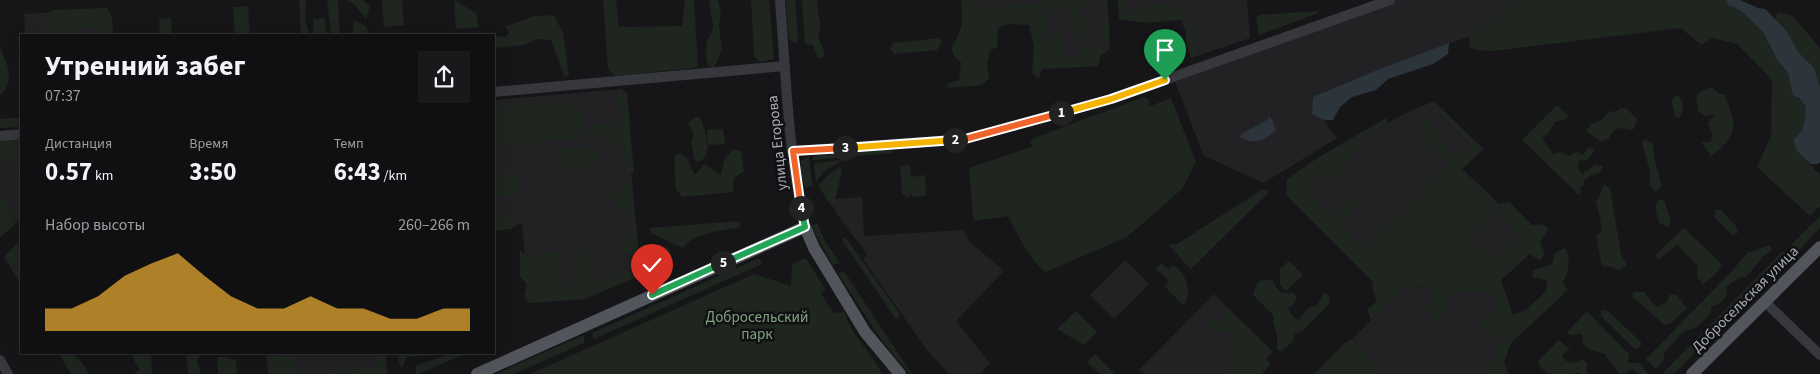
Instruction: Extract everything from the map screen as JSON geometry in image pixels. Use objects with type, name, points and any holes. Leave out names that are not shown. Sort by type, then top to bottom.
[{"type":"main road","points":[[477,374],[805,227]]},
{"type":"main road","name":"улица Егорова","points":[[805,227],[818,256],[865,332],[900,374]]},
{"type":"main road","name":"Добросельская улица","points":[[1692,374],[1820,247]]},
{"type":"street","name":"улица Егорова","points":[[780,0],[793,151],[799,200],[805,227]]},
{"type":"street","points":[[793,151],[965,139],[1111,99],[1390,0]]},
{"type":"street","points":[[495,92],[785,66]]},
{"type":"street","points":[[0,136],[20,134]]},
{"type":"street","points":[[1765,302],[1820,356]]},
{"type":"street","points":[[0,360],[8,374]]},
{"type":"shaded area","points":[[969,0],[1107,0],[1110,49],[1100,56],[1098,66],[1039,69],[1034,17],[970,21]]},
{"type":"shaded area","points":[[1118,0],[1247,0],[1250,38],[1191,58],[1183,14],[1119,19]]},
{"type":"shaded area","points":[[1397,0],[1569,0],[1377,70],[1313,97],[1312,114],[1324,120],[1337,138],[1264,183],[1204,156],[1175,82]]},
{"type":"shaded area","points":[[1726,0],[1740,0],[1765,9],[1786,30],[1798,52],[1814,68],[1820,87],[1820,162],[1818,164],[1811,164],[1795,147],[1794,139],[1800,133],[1805,121],[1806,107],[1799,98],[1793,96],[1788,73],[1778,61],[1763,32],[1740,10],[1728,5]]},
{"type":"shaded area","points":[[103,9],[105,34],[25,34],[24,14]]},
{"type":"shaded area","points":[[1449,43],[1448,54],[1433,64],[1388,79],[1376,90],[1352,97],[1340,107],[1333,120],[1324,120],[1312,114],[1313,97]]},
{"type":"shaded area","points":[[623,89],[641,275],[585,299],[529,303],[522,224],[495,225],[495,100]]},
{"type":"shaded area","points":[[1434,101],[1483,149],[1462,169],[1535,238],[1500,275],[1378,280],[1290,191],[1317,162],[1404,114]]},
{"type":"shaded area","points":[[1269,117],[1272,119],[1276,130],[1263,140],[1250,141],[1239,137],[1267,120]]},
{"type":"shaded area","points":[[20,142],[20,226],[0,195],[0,143]]},
{"type":"shaded area","points":[[862,197],[864,236],[964,230],[969,241],[1004,271],[956,321],[990,363],[980,374],[949,374],[927,350],[863,259],[867,254],[835,212],[833,199]]},
{"type":"shaded area","points":[[1125,260],[1149,284],[1114,319],[1090,295]]},
{"type":"shaded area","points":[[1497,285],[1502,339],[1494,374],[1384,374],[1352,339],[1404,288]]},
{"type":"shaded area","points":[[1214,294],[1273,352],[1250,374],[1144,374],[1139,370]]},
{"type":"shaded area","points":[[273,354],[386,354],[387,374],[275,374]]},
{"type":"green space","points":[[299,0],[306,0],[305,20],[310,34],[301,34]]},
{"type":"green space","points":[[327,0],[338,0],[340,34],[331,34]]},
{"type":"green space","points":[[346,0],[363,0],[370,6],[366,19],[354,4]]},
{"type":"green space","points":[[382,0],[402,0],[404,25],[384,27]]},
{"type":"green space","points":[[454,0],[476,13],[479,27],[456,29]]},
{"type":"green space","points":[[603,0],[616,0],[619,27],[682,26],[685,0],[694,0],[698,66],[615,76],[608,68]]},
{"type":"green space","points":[[709,0],[718,0],[721,14],[719,27],[722,48],[713,68],[708,65],[706,58],[707,40],[711,35],[713,26]]},
{"type":"green space","points":[[751,0],[769,0],[774,59],[759,62],[754,56]]},
{"type":"green space","points":[[786,0],[795,0],[798,39],[796,43],[789,40]]},
{"type":"green space","points":[[802,0],[818,0],[817,5],[821,26],[818,36],[825,54],[822,58],[817,57],[813,45],[805,44]]},
{"type":"green space","points":[[961,0],[978,0],[979,9],[995,12],[1014,5],[1080,0],[1087,4],[1080,14],[1087,28],[1083,42],[1076,45],[1068,10],[1056,9],[1046,13],[1049,25],[1043,39],[1051,43],[1055,30],[1059,30],[1065,47],[1066,61],[1079,60],[1080,49],[1089,47],[1094,54],[1101,45],[1110,49],[1100,56],[1098,66],[1042,69],[1038,79],[1032,72],[1034,46],[1029,25],[1008,24],[998,28],[997,47],[990,51],[987,65],[989,78],[982,85],[948,88],[948,84],[959,80],[961,62],[954,56],[951,47],[960,30]]},
{"type":"green space","points":[[1099,0],[1107,0],[1110,43],[1100,38]]},
{"type":"green space","points":[[1118,0],[1127,0],[1124,1],[1126,13],[1134,12],[1151,1],[1185,10],[1196,49],[1196,56],[1191,58],[1186,45],[1186,31],[1181,20],[1145,23],[1119,19]]},
{"type":"green space","points":[[1526,0],[1726,0],[1728,5],[1740,10],[1763,32],[1778,61],[1788,73],[1793,96],[1798,98],[1806,107],[1805,122],[1801,134],[1794,139],[1801,155],[1820,175],[1820,206],[1810,216],[1757,167],[1771,136],[1772,80],[1737,44],[1712,38],[1701,45],[1681,28],[1493,51],[1475,50],[1470,47],[1468,32],[1494,20],[1504,12],[1506,1],[1513,4]]},
{"type":"green space","points":[[248,6],[250,34],[235,34],[233,7]]},
{"type":"green space","points":[[107,8],[112,17],[113,34],[96,34],[95,28],[55,31],[45,28],[45,14],[52,10]]},
{"type":"green space","points":[[1318,11],[1318,13],[1259,35],[1256,18],[1259,15]]},
{"type":"green space","points":[[1778,12],[1792,15],[1820,48],[1820,87],[1814,68],[1798,53],[1786,30],[1774,20]]},
{"type":"green space","points":[[554,15],[563,33],[569,75],[564,76],[551,40],[537,39],[524,45],[495,48],[495,36],[506,37],[509,32],[505,27],[534,16]]},
{"type":"green space","points":[[171,18],[172,34],[160,34],[159,19]]},
{"type":"green space","points":[[325,18],[326,34],[314,34],[313,19]]},
{"type":"green space","points":[[354,20],[366,26],[369,34],[353,34]]},
{"type":"green space","points":[[939,38],[942,42],[937,50],[894,54],[890,49],[893,43]]},
{"type":"green space","points":[[0,47],[9,72],[9,78],[5,90],[0,95]]},
{"type":"green space","points":[[1711,87],[1720,94],[1724,94],[1732,114],[1733,129],[1726,142],[1711,156],[1701,142],[1711,142],[1712,134],[1708,123],[1715,114],[1704,116],[1698,111],[1696,96]]},
{"type":"green space","points":[[619,91],[627,92],[634,173],[628,174],[625,170],[624,146],[616,144],[614,139],[592,139],[588,136],[586,129],[603,123],[612,125],[619,131],[621,130],[617,95]]},
{"type":"green space","points":[[1679,96],[1683,104],[1683,110],[1679,118],[1675,116],[1671,99]]},
{"type":"green space","points":[[1144,97],[1150,101],[1148,107],[1171,98],[1196,162],[1182,189],[1127,237],[1046,272],[1029,254],[1008,216],[976,221],[973,217],[969,168],[1034,146],[1030,143],[1034,138]]},
{"type":"green space","points":[[568,102],[580,109],[585,119],[582,130],[571,139],[504,144],[495,139],[495,112],[501,107]]},
{"type":"green space","points":[[1557,105],[1568,115],[1566,119],[1555,122],[1547,135],[1542,138],[1553,154],[1560,152],[1569,156],[1577,151],[1582,155],[1590,147],[1595,150],[1587,160],[1579,161],[1578,168],[1582,174],[1595,165],[1603,166],[1600,173],[1591,175],[1583,181],[1584,184],[1580,188],[1581,192],[1579,195],[1522,140]]},
{"type":"green space","points":[[1441,108],[1483,149],[1462,169],[1493,198],[1494,217],[1471,239],[1496,262],[1521,237],[1500,216],[1499,204],[1509,202],[1532,225],[1542,224],[1549,229],[1540,242],[1545,254],[1540,261],[1530,254],[1501,280],[1513,315],[1526,310],[1546,291],[1547,280],[1533,277],[1533,270],[1552,264],[1555,253],[1565,248],[1567,252],[1568,270],[1563,283],[1568,290],[1511,343],[1504,363],[1509,374],[1486,374],[1484,371],[1493,362],[1502,339],[1478,327],[1479,315],[1498,315],[1498,302],[1493,291],[1447,292],[1447,315],[1437,322],[1426,310],[1433,297],[1429,287],[1404,288],[1371,320],[1367,309],[1377,301],[1373,282],[1286,195],[1287,179],[1316,159],[1386,118],[1388,123],[1365,135],[1346,168],[1333,176],[1321,172],[1312,180],[1306,191],[1333,215],[1349,197],[1354,197],[1357,207],[1344,218],[1353,243],[1370,246],[1385,228],[1393,223],[1451,162],[1425,142],[1417,129],[1425,118],[1433,123],[1434,132],[1457,157],[1472,146],[1440,112]]},
{"type":"green space","points":[[1620,108],[1626,108],[1637,119],[1633,130],[1621,128],[1614,130],[1609,138],[1601,142],[1586,131],[1591,124],[1600,121],[1610,111],[1616,112]]},
{"type":"green space","points":[[20,117],[20,127],[0,128],[0,119]]},
{"type":"green space","points":[[695,117],[700,117],[707,141],[705,157],[701,161],[696,162],[691,143],[694,134],[688,124]]},
{"type":"green space","points":[[723,129],[725,144],[708,145],[707,130]]},
{"type":"green space","points":[[20,138],[20,175],[16,173],[18,158],[3,158],[0,161],[0,140]]},
{"type":"green space","points":[[1646,139],[1653,144],[1655,161],[1662,186],[1655,192],[1650,185],[1650,172],[1642,143]]},
{"type":"green space","points":[[583,146],[596,149],[599,163],[592,166],[565,168],[557,153],[561,149]]},
{"type":"green space","points":[[733,149],[741,151],[744,171],[734,178],[733,192],[682,197],[676,189],[674,156],[680,153],[689,160],[688,162],[695,175],[704,164],[721,175],[724,160]]},
{"type":"green space","points":[[892,149],[892,153],[813,160],[813,156]]},
{"type":"green space","points":[[809,156],[812,186],[805,188],[800,170],[801,161]]},
{"type":"green space","points":[[843,160],[824,171],[816,182],[814,163]]},
{"type":"green space","points":[[910,166],[911,177],[925,175],[926,196],[913,197],[912,193],[908,197],[902,194],[900,167]]},
{"type":"green space","points":[[840,167],[842,171],[833,208],[818,186],[829,174]]},
{"type":"green space","points":[[507,171],[518,176],[519,191],[512,195],[495,196],[495,180],[502,177]]},
{"type":"green space","points":[[632,184],[641,275],[585,299],[529,303],[524,296],[527,284],[520,277],[520,250],[530,258],[546,252],[561,254],[557,268],[557,283],[566,290],[574,278],[573,254],[581,249],[588,252],[592,285],[628,271],[630,254],[621,251],[621,247],[632,235],[630,211],[613,211],[612,193],[620,186]]},
{"type":"green space","points":[[1604,184],[1610,189],[1621,254],[1627,265],[1619,271],[1612,267],[1602,266],[1596,235],[1602,229],[1596,200]]},
{"type":"green space","points":[[1263,189],[1269,192],[1191,269],[1168,244],[1177,244]]},
{"type":"green space","points":[[0,195],[17,222],[1,237],[0,236]]},
{"type":"green space","points":[[1659,199],[1664,200],[1671,222],[1668,227],[1659,223],[1655,207]]},
{"type":"green space","points":[[1715,210],[1721,210],[1736,226],[1738,233],[1732,235],[1715,218]]},
{"type":"green space","points":[[497,214],[505,220],[513,218],[517,225],[511,229],[495,231],[495,215]]},
{"type":"green space","points":[[1820,216],[1820,228],[1798,251],[1790,246]]},
{"type":"green space","points":[[739,221],[740,227],[701,235],[683,248],[653,234],[649,228]]},
{"type":"green space","points":[[817,223],[825,241],[840,263],[833,265],[811,226]]},
{"type":"green space","points":[[1684,228],[1722,264],[1715,275],[1703,284],[1697,277],[1698,266],[1677,245],[1658,260],[1655,255]]},
{"type":"green space","points":[[843,238],[846,238],[900,314],[899,317],[896,319],[843,242]]},
{"type":"green space","points":[[20,240],[20,283],[4,257]]},
{"type":"green space","points":[[650,245],[666,247],[671,250],[671,255],[668,258],[658,259],[661,266],[655,268],[648,256]]},
{"type":"green space","points":[[1770,245],[1772,250],[1763,257],[1746,277],[1739,278],[1726,287],[1727,295],[1720,303],[1711,307],[1711,313],[1697,327],[1683,332],[1664,353],[1664,360],[1656,369],[1646,359],[1733,270],[1747,253]]},
{"type":"green space","points":[[1782,252],[1788,252],[1790,257],[1674,374],[1662,374]]},
{"type":"green space","points":[[759,258],[762,264],[594,339],[592,333]]},
{"type":"green space","name":"Добросельский парк","points":[[806,258],[825,289],[821,294],[834,313],[845,312],[851,328],[882,374],[530,374],[754,274],[791,286],[792,264]]},
{"type":"green space","points":[[1289,261],[1303,275],[1286,291],[1280,285],[1280,268]]},
{"type":"green space","points":[[1161,263],[1169,269],[1173,265],[1185,278],[1188,295],[1183,305],[1164,286],[1169,281],[1156,269]]},
{"type":"green space","points":[[844,271],[912,374],[890,350],[863,313],[838,273]]},
{"type":"green space","points":[[1272,279],[1280,291],[1285,293],[1293,292],[1297,297],[1294,304],[1288,308],[1298,320],[1307,309],[1317,305],[1324,293],[1329,295],[1330,303],[1303,330],[1295,334],[1293,341],[1282,351],[1277,350],[1277,336],[1273,322],[1274,316],[1253,295],[1256,285],[1260,281]]},
{"type":"green space","points":[[1634,292],[1644,292],[1656,307],[1667,302],[1669,295],[1677,295],[1687,308],[1670,324],[1664,325],[1632,296]]},
{"type":"green space","points":[[1227,307],[1273,352],[1266,358],[1270,364],[1262,374],[1228,374],[1234,365],[1232,333],[1209,332],[1207,319],[1219,320]]},
{"type":"green space","points":[[1601,310],[1607,310],[1641,342],[1641,346],[1635,349],[1601,316]]},
{"type":"green space","points":[[1076,311],[1097,332],[1084,345],[1057,329]]},
{"type":"green space","points":[[1587,311],[1629,354],[1628,363],[1640,363],[1648,374],[1638,374],[1633,369],[1625,374],[1619,374],[1605,354],[1590,350],[1583,344],[1582,334],[1570,335],[1567,332]]},
{"type":"green space","points":[[584,335],[584,343],[514,374],[495,374]]},
{"type":"green space","points":[[1352,339],[1384,374],[1314,374],[1347,341]]},
{"type":"green space","points":[[1559,340],[1570,350],[1562,355],[1564,360],[1573,363],[1582,359],[1587,363],[1586,370],[1588,374],[1579,374],[1577,372],[1575,374],[1547,374],[1539,365],[1539,360]]},
{"type":"green space","points":[[59,354],[74,355],[89,374],[71,374]]},
{"type":"green space","points":[[151,354],[152,374],[133,374],[140,369],[132,355]]},
{"type":"green space","points":[[186,354],[201,354],[197,361],[201,374],[188,374]]},
{"type":"green space","points":[[266,354],[283,354],[284,357],[296,357],[299,374],[268,374]]},
{"type":"green space","points":[[375,354],[386,354],[387,374],[321,374],[376,367]]},
{"type":"green space","points":[[398,354],[449,354],[407,357],[402,368],[399,364]]},
{"type":"green space","points":[[449,354],[465,354],[419,374],[416,374],[416,366]]},
{"type":"green space","points":[[1095,354],[1115,374],[1100,374],[1087,362]]},
{"type":"green space","points":[[217,357],[236,360],[237,374],[218,374]]},
{"type":"route","points":[[652,295],[805,227],[799,200],[793,151],[965,139],[1111,99],[1165,80]]}]
